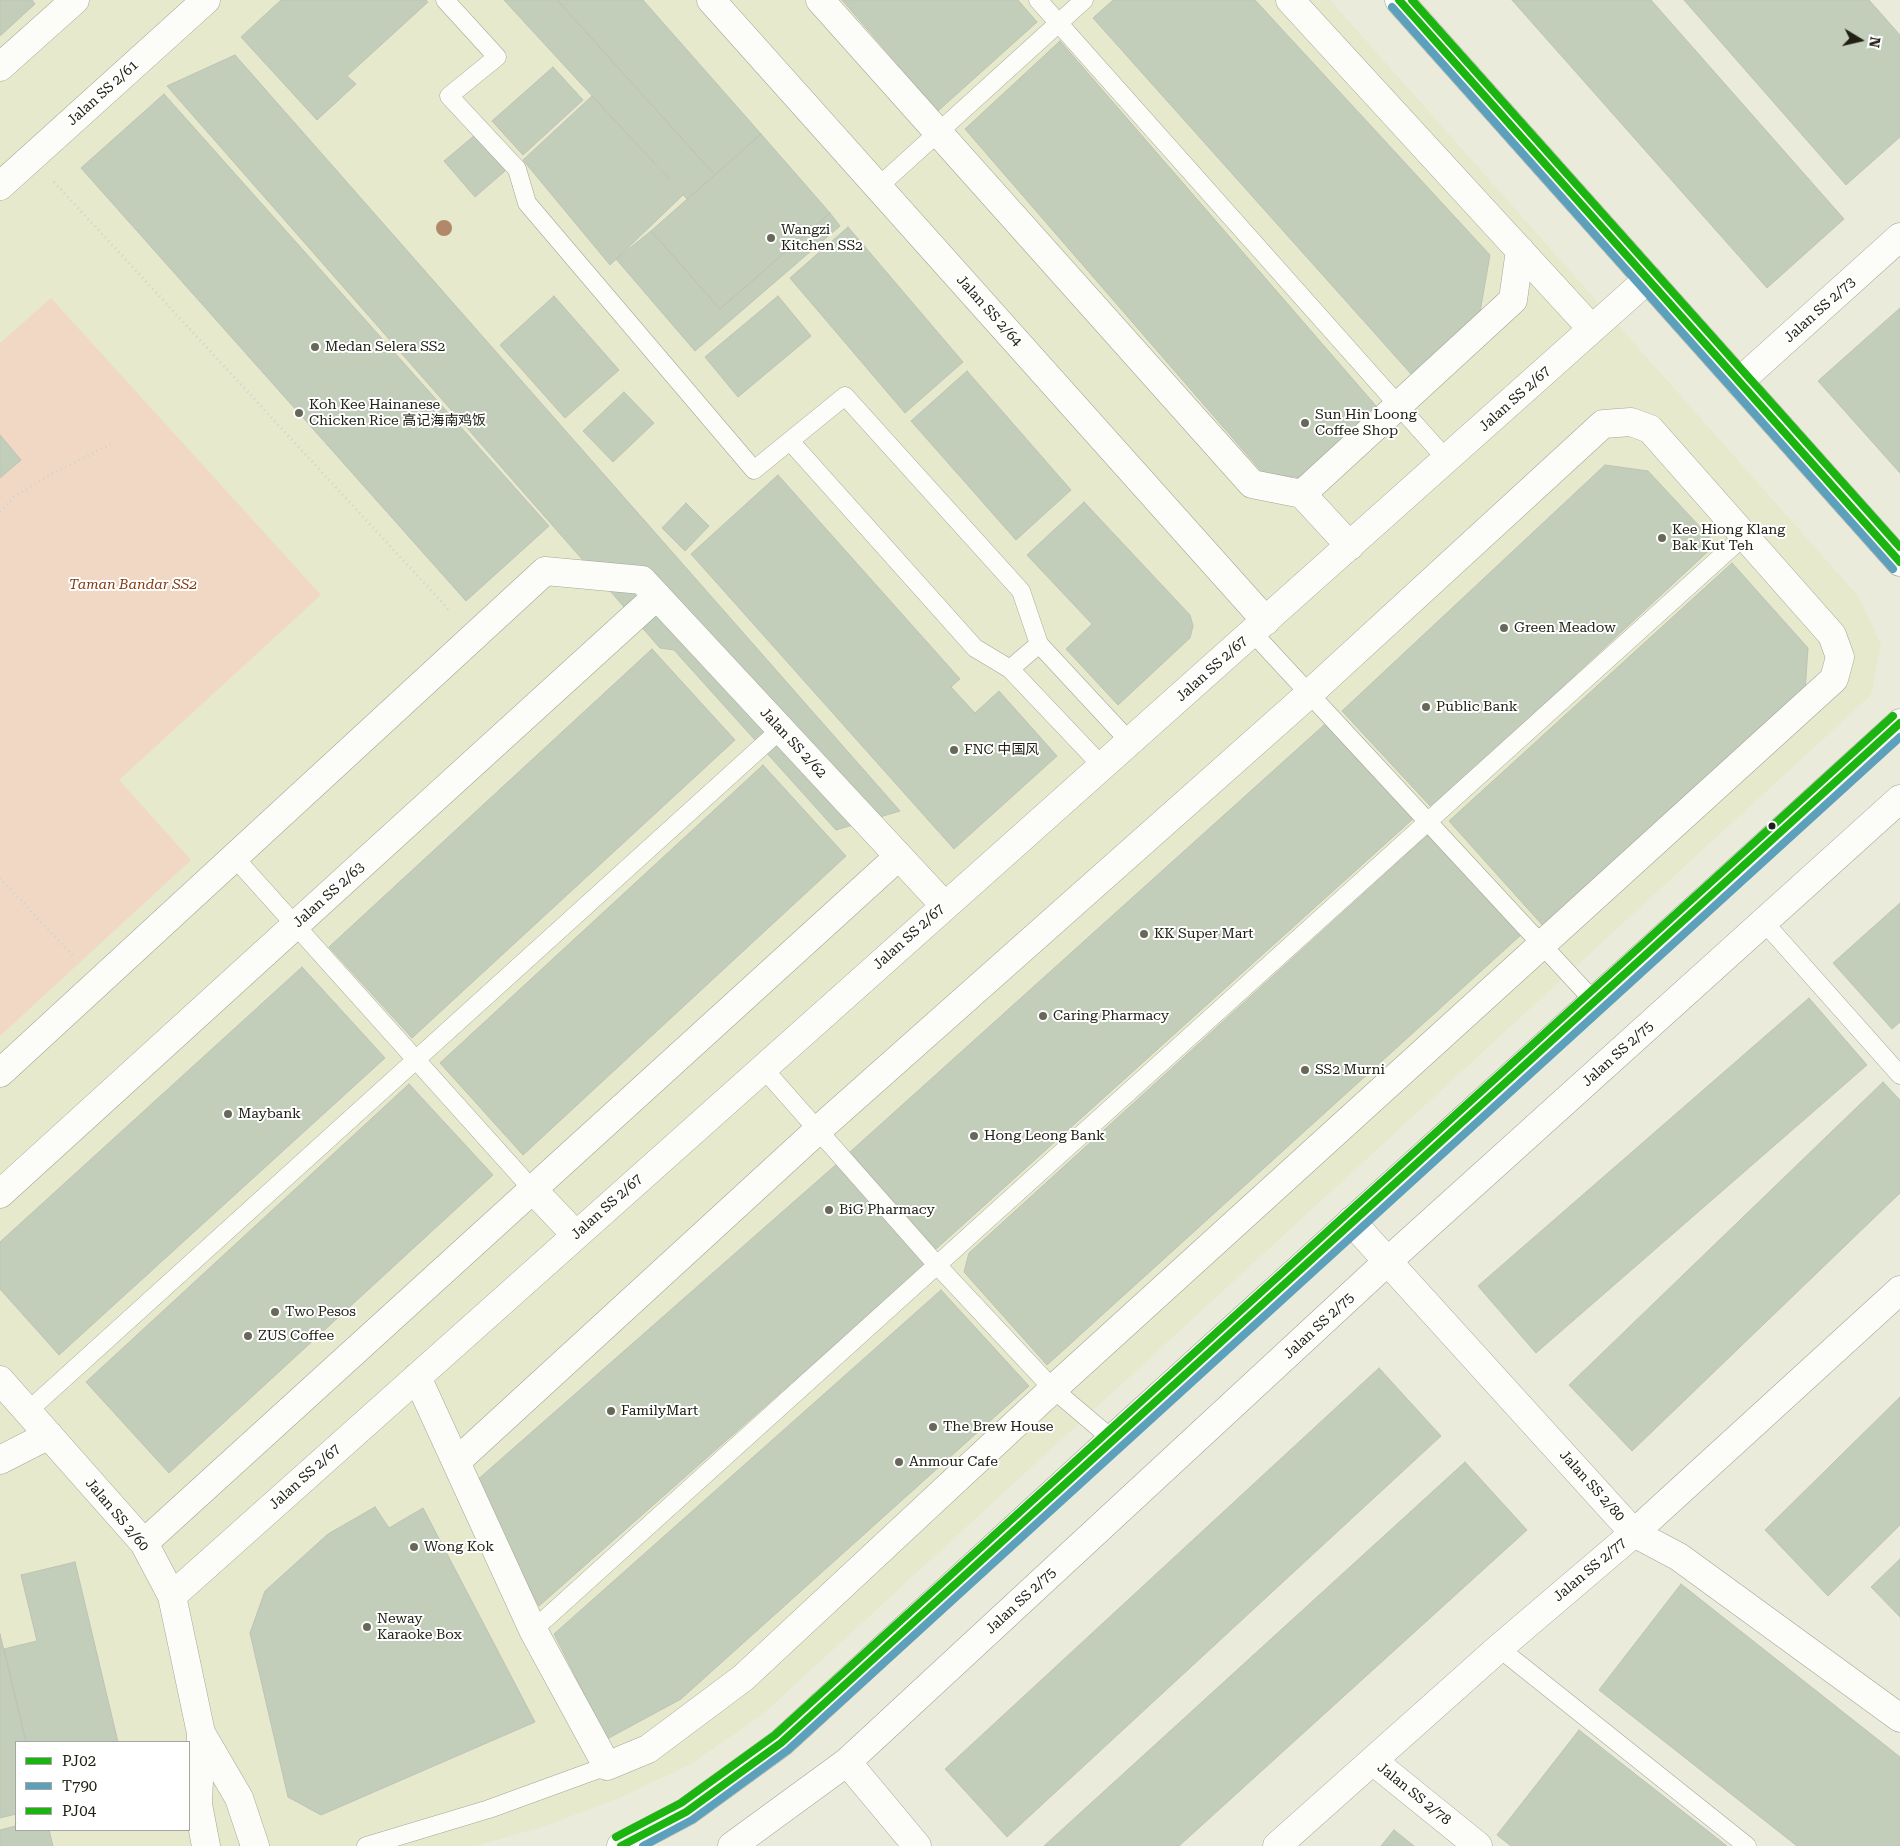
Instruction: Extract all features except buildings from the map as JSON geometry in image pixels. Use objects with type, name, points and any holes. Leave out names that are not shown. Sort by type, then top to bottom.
[{"type":"street","name":"Jalan SS 2/61","points":[[0,186],[206,0]]},
{"type":"street","name":"Jalan SS 2/64","points":[[711,0],[878,186],[1259,627]]},
{"type":"street","points":[[820,0],[1252,484],[1302,494],[1350,546]]},
{"type":"street","points":[[1290,0],[1592,329]]},
{"type":"street","points":[[1398,0],[1900,562]]},
{"type":"street","points":[[0,67],[70,2]]},
{"type":"street","name":"Jalan SS 2/73","points":[[1740,382],[1900,237]]},
{"type":"street","points":[[1302,494],[1514,300],[1520,250]]},
{"type":"street","name":"Jalan SS 2/67","points":[[172,1596],[1648,279]]},
{"type":"street","points":[[416,1377],[533,1630],[607,1766],[648,1749],[743,1678],[1053,1389],[1543,946],[1834,679],[1840,657],[1832,634],[1650,429],[1631,422],[1603,424],[1309,694],[818,1130],[456,1462]]},
{"type":"street","points":[[0,1073],[545,571],[650,588]]},
{"type":"street","name":"Jalan SS 2/62","points":[[650,588],[945,906]]},
{"type":"street","name":"Jalan SS 2/63","points":[[0,1194],[295,925],[650,588]]},
{"type":"street","points":[[621,1846],[686,1812],[781,1743],[1593,1000],[1900,723]]},
{"type":"street","name":"Jalan SS 2/75","points":[[732,1846],[847,1762],[1388,1261],[1900,799]]},
{"type":"street","points":[[144,1543],[898,857]]},
{"type":"street","points":[[532,1189],[576,1235]]},
{"type":"street","name":"Jalan SS 2/80","points":[[1352,1221],[1634,1533],[1679,1556],[1900,1718]]},
{"type":"street","name":"Jalan SS 2/77","points":[[1277,1846],[1499,1648],[1634,1533],[1900,1290]]},
{"type":"street","name":"Jalan SS 2/60","points":[[0,1380],[144,1543],[172,1596],[202,1733],[198,1804],[206,1846]]},
{"type":"street","points":[[0,1460],[48,1435]]},
{"type":"street","name":"Jalan SS 2/60","points":[[202,1733],[238,1798],[255,1846]]},
{"type":"street","name":"Jalan SS 2/78","points":[[1373,1761],[1478,1846]]},
{"type":"street","points":[[847,1762],[917,1846]]},
{"type":"lane","points":[[444,0],[497,56],[449,96],[517,169],[528,203],[754,470],[845,396],[1021,592],[1039,644],[1130,742]]},
{"type":"lane","points":[[1038,0],[1447,460]]},
{"type":"lane","points":[[878,186],[1084,0]]},
{"type":"lane","points":[[790,441],[974,648],[1010,669],[1102,766]]},
{"type":"lane","points":[[533,1630],[1744,536]]},
{"type":"lane","points":[[1259,627],[1309,694],[1593,1000]]},
{"type":"lane","points":[[1010,669],[1039,644]]},
{"type":"lane","points":[[28,1411],[780,730]]},
{"type":"lane","points":[[235,858],[532,1189]]},
{"type":"lane","points":[[1764,922],[1900,1075]]},
{"type":"lane","points":[[763,1068],[937,1265],[1053,1389],[1112,1439]]},
{"type":"lane","points":[[1499,1648],[1747,1846]]},
{"type":"lane","points":[[366,1846],[489,1809],[607,1766]]},
{"type":"path","points":[[32,157],[474,636]]},
{"type":"path","points":[[0,512],[15,496],[46,477],[111,444]]},
{"type":"path","points":[[0,878],[98,983]]},
{"type":"shaded area","points":[[0,0],[1330,0],[1859,597],[1881,645],[1871,695],[763,1714],[691,1764],[619,1798],[545,1826],[475,1846],[0,1846]]},
{"type":"green space","name":"Taman Bandar SS2","points":[[51,298],[321,595],[119,780],[191,860],[0,1036],[0,343]]},
{"type":"transit line","name":"PJ02","points":[[1399,0],[1900,562]]},
{"type":"transit line","name":"PJ04","points":[[1412,0],[1900,547]]},
{"type":"transit line","name":"T790","points":[[1392,7],[1893,569]]},
{"type":"transit line","name":"PJ04","points":[[616,1837],[681,1803],[775,1735],[1893,716]]},
{"type":"transit line","name":"PJ02","points":[[621,1846],[686,1812],[781,1743],[1900,723]]},
{"type":"transit line","name":"T790","points":[[643,1846],[692,1820],[788,1750],[1900,737]]},
{"type":"place","name":"Wangzi Kitchen SS2","points":[[771,238]]},
{"type":"place","name":"Medan Selera SS2","points":[[315,347]]},
{"type":"place","name":"Koh Kee Hainanese Chicken Rice 高记海南鸡饭","points":[[299,413]]},
{"type":"place","name":"Sun Hin Loong Coffee Shop","points":[[1305,423]]},
{"type":"place","name":"Kee Hiong Klang Bak Kut Teh","points":[[1662,538]]},
{"type":"place","name":"Green Meadow","points":[[1504,628]]},
{"type":"place","name":"Public Bank","points":[[1426,707]]},
{"type":"place","name":"FNC 中国风","points":[[954,750]]},
{"type":"place","name":"KK Super Mart","points":[[1144,934]]},
{"type":"place","name":"Caring Pharmacy","points":[[1043,1016]]},
{"type":"place","name":"SS2 Murni","points":[[1305,1070]]},
{"type":"place","name":"Maybank","points":[[228,1114]]},
{"type":"place","name":"Hong Leong Bank","points":[[974,1136]]},
{"type":"place","name":"BiG Pharmacy","points":[[829,1210]]},
{"type":"place","name":"Two Pesos","points":[[275,1312]]},
{"type":"place","name":"ZUS Coffee","points":[[248,1336]]},
{"type":"place","name":"FamilyMart","points":[[611,1411]]},
{"type":"place","name":"The Brew House","points":[[933,1427]]},
{"type":"place","name":"Anmour Cafe","points":[[899,1462]]},
{"type":"place","name":"Wong Kok","points":[[414,1547]]},
{"type":"place","name":"Neway Karaoke Box","points":[[367,1627]]}]
